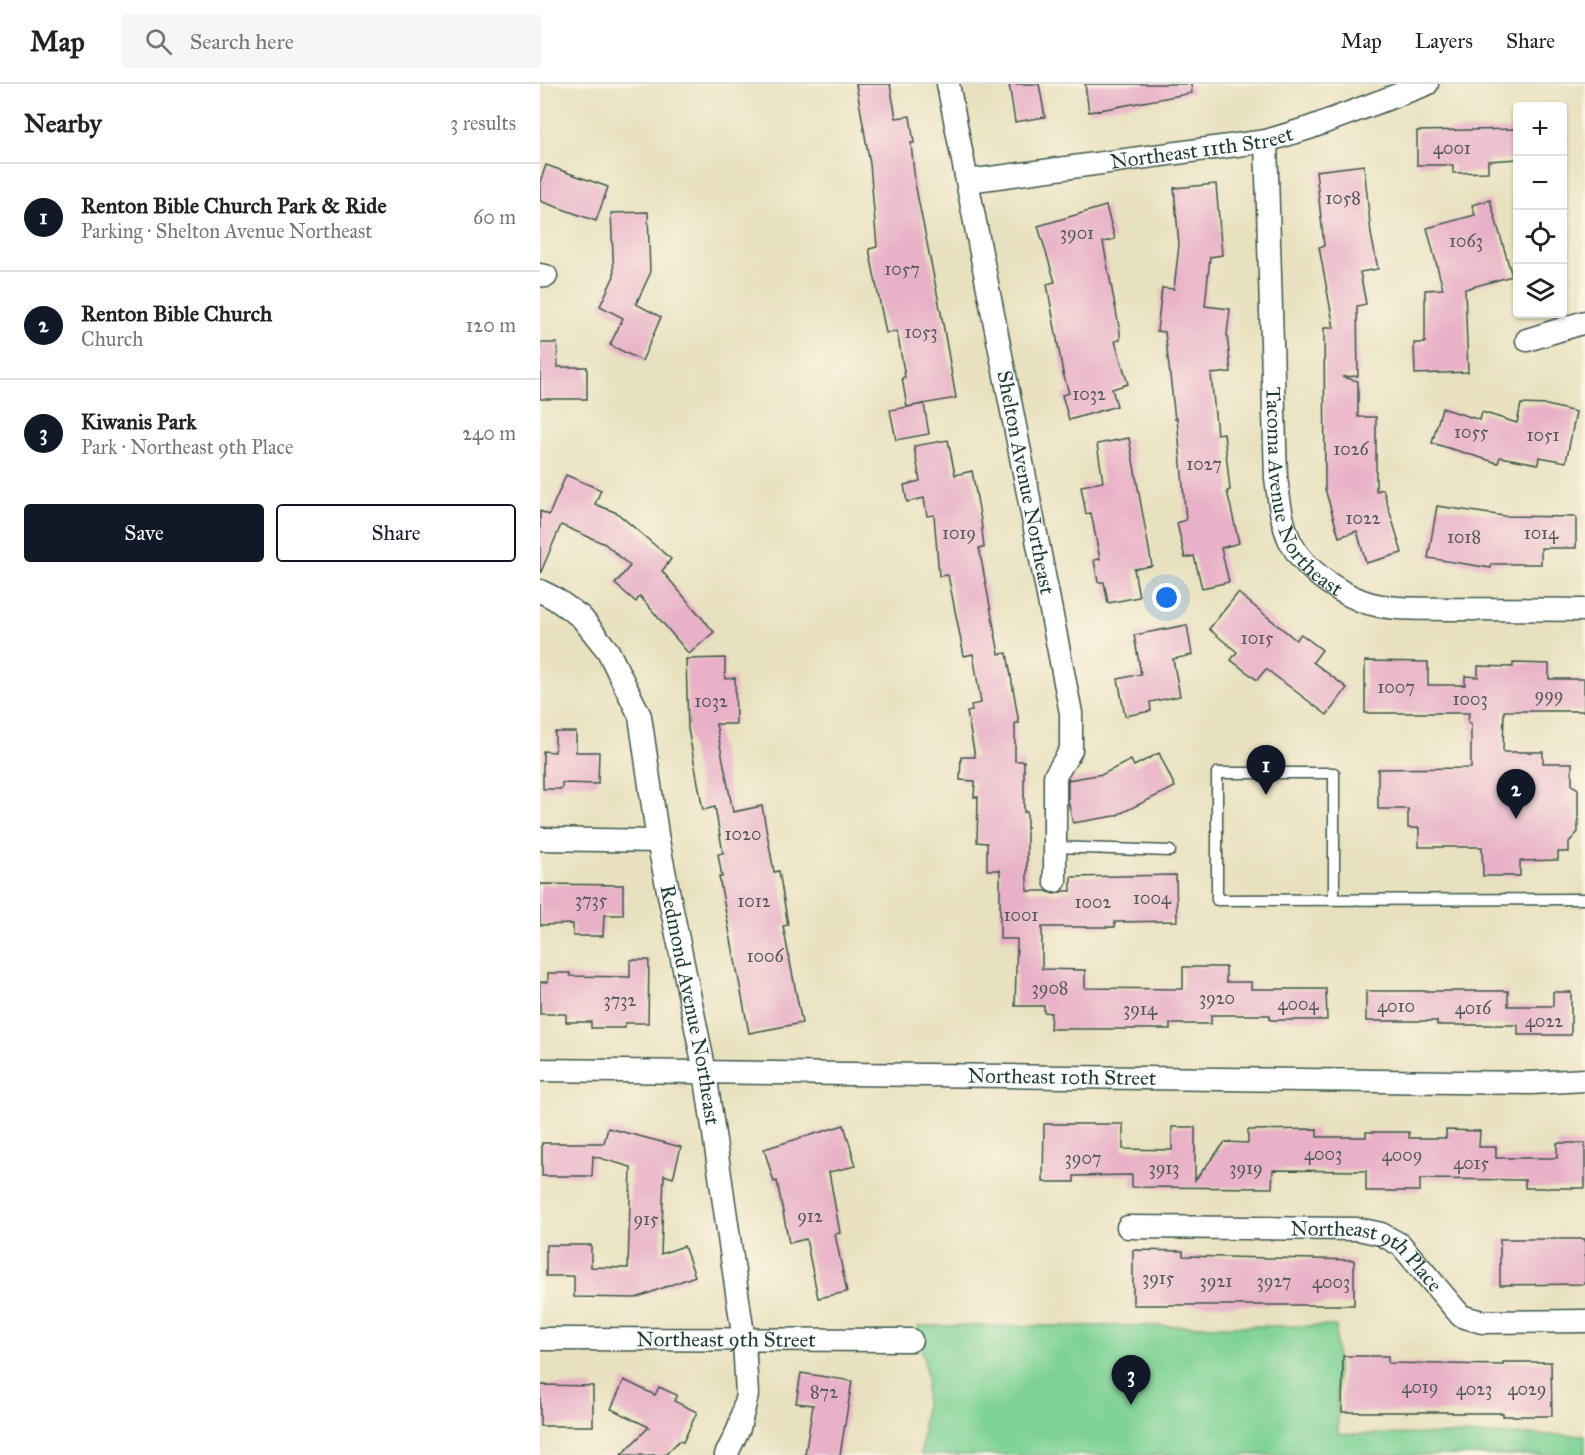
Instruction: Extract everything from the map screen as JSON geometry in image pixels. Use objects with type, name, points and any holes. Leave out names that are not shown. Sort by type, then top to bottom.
[{"type":"street","name":"Shelton Avenue Northeast","points":[[948,84],[1071,713],[1071,750],[1055,776],[1055,881]]},
{"type":"street","name":"Northeast 11th Street","points":[[968,181],[1266,141],[1309,128],[1427,84]]},
{"type":"street","name":"Tacoma Avenue Northeast","points":[[1266,141],[1276,478],[1280,506],[1290,540],[1306,563],[1335,588],[1364,602],[1422,608],[1585,610]]},
{"type":"street","points":[[1527,340],[1585,322]]},
{"type":"street","name":"Redmond Avenue Northeast","points":[[540,591],[555,598],[581,617],[602,643],[640,716],[658,841],[705,1072],[744,1341],[747,1395],[739,1428],[726,1455]]},
{"type":"street","points":[[540,839],[658,841]]},
{"type":"street","name":"Northeast 10th Street","points":[[540,1070],[1531,1083],[1585,1080]]},
{"type":"street","name":"Northeast 9th Place","points":[[1128,1227],[1358,1229],[1381,1234],[1401,1245],[1461,1316],[1482,1322],[1585,1321]]},
{"type":"street","name":"Northeast 9th Street","points":[[540,1339],[911,1341]]},
{"type":"lane","points":[[1334,899],[1334,773],[1217,773],[1217,900],[1585,899]]},
{"type":"lane","points":[[1055,847],[1170,851]]},
{"type":"green space","points":[[918,1326],[1336,1326],[1338,1434],[1585,1435],[1585,1455],[921,1455],[927,1377]]},
{"type":"building","points":[[856,84],[890,84],[896,118],[910,116],[914,143],[911,143],[915,183],[956,398],[907,407],[902,378],[905,377],[897,331],[886,333],[869,249],[877,247],[870,164]]},
{"type":"building","points":[[1009,84],[1039,84],[1045,117],[1015,122]]},
{"type":"building","points":[[1085,84],[1191,84],[1192,93],[1089,112]]},
{"type":"building","points":[[1513,129],[1513,159],[1488,161],[1488,172],[1453,173],[1453,165],[1417,165],[1417,131]]},
{"type":"building","points":[[546,165],[608,187],[596,221],[540,201],[540,182]]},
{"type":"building","points":[[1364,165],[1371,234],[1378,269],[1360,272],[1366,304],[1357,306],[1358,376],[1342,377],[1358,381],[1358,417],[1376,417],[1376,491],[1383,489],[1402,553],[1366,563],[1357,531],[1339,537],[1325,489],[1324,328],[1334,328],[1319,247],[1324,246],[1316,171]]},
{"type":"building","points":[[1216,184],[1222,255],[1210,257],[1205,306],[1230,309],[1227,334],[1231,372],[1211,374],[1217,434],[1224,433],[1230,490],[1227,491],[1239,543],[1221,548],[1229,582],[1202,588],[1194,556],[1185,558],[1177,523],[1186,520],[1177,418],[1175,419],[1165,332],[1157,331],[1162,288],[1174,289],[1179,245],[1174,188]]},
{"type":"building","points":[[1490,200],[1512,276],[1465,289],[1468,372],[1415,374],[1414,343],[1425,343],[1425,290],[1443,289],[1427,228],[1475,215],[1472,205]]},
{"type":"building","points":[[1106,206],[1115,239],[1103,242],[1120,332],[1120,340],[1115,341],[1128,384],[1112,389],[1117,406],[1069,420],[1062,395],[1069,393],[1063,373],[1047,284],[1055,282],[1038,226]]},
{"type":"building","points":[[648,212],[650,274],[636,304],[661,317],[642,361],[610,345],[623,318],[600,306],[614,276],[611,213]]},
{"type":"building","points":[[540,343],[557,343],[558,367],[587,367],[587,399],[540,399]]},
{"type":"building","points":[[924,404],[929,434],[896,440],[890,410]]},
{"type":"building","points":[[1521,404],[1547,405],[1576,412],[1566,462],[1539,457],[1538,464],[1500,457],[1498,463],[1432,443],[1442,408],[1480,420],[1482,412],[1517,423]]},
{"type":"building","points":[[1129,438],[1152,566],[1134,569],[1139,597],[1108,603],[1104,582],[1098,582],[1094,560],[1100,559],[1091,513],[1086,514],[1081,486],[1103,482],[1097,444]]},
{"type":"building","points":[[948,440],[955,475],[972,471],[984,548],[979,548],[999,654],[1007,653],[1019,723],[1015,723],[1015,761],[1024,761],[1024,812],[1027,812],[1027,891],[1046,891],[1054,894],[1071,891],[1071,877],[1176,875],[1177,921],[1115,922],[1115,927],[1042,927],[1042,969],[1085,970],[1085,988],[1183,989],[1183,967],[1226,967],[1226,982],[1251,982],[1251,989],[1326,989],[1327,1020],[1270,1020],[1270,1015],[1211,1015],[1211,1024],[1170,1024],[1170,1029],[1050,1029],[1051,1013],[1044,1012],[1044,1006],[1015,1006],[1017,939],[1000,939],[1000,870],[987,870],[987,843],[977,842],[978,797],[974,797],[975,781],[960,780],[961,757],[975,757],[967,712],[972,711],[971,705],[981,703],[973,654],[964,656],[948,575],[939,576],[934,515],[927,516],[924,498],[907,502],[904,485],[920,481],[914,446]]},
{"type":"building","points":[[566,475],[601,490],[595,504],[617,513],[671,559],[662,571],[714,632],[689,654],[640,596],[636,602],[615,584],[630,566],[605,544],[561,525],[540,574],[540,511],[549,515]]},
{"type":"building","points":[[1437,506],[1504,516],[1576,517],[1576,548],[1541,548],[1541,564],[1491,564],[1491,568],[1428,558]]},
{"type":"building","points":[[1238,593],[1296,640],[1301,634],[1322,650],[1313,662],[1347,688],[1327,715],[1266,669],[1257,680],[1231,660],[1237,652],[1209,629]]},
{"type":"building","points":[[1187,625],[1192,655],[1173,659],[1180,696],[1150,702],[1151,711],[1125,716],[1118,679],[1141,674],[1134,635]]},
{"type":"building","points":[[725,658],[725,679],[735,678],[736,724],[716,724],[733,812],[762,806],[774,872],[779,871],[788,925],[783,926],[802,1023],[749,1033],[719,877],[722,877],[718,854],[723,853],[715,807],[703,810],[688,729],[686,659]]},
{"type":"building","points":[[1365,661],[1428,662],[1428,685],[1465,685],[1465,676],[1478,677],[1478,666],[1513,667],[1513,663],[1549,664],[1549,679],[1584,679],[1584,711],[1504,711],[1503,752],[1543,752],[1543,763],[1572,763],[1572,785],[1578,789],[1578,832],[1569,842],[1569,852],[1558,852],[1558,860],[1520,861],[1520,876],[1483,876],[1482,847],[1419,847],[1419,828],[1408,828],[1408,809],[1378,809],[1378,769],[1471,768],[1471,723],[1468,723],[1469,713],[1365,713]]},
{"type":"building","points":[[555,732],[576,732],[576,752],[599,752],[598,784],[562,783],[562,789],[543,789],[543,751],[555,752]]},
{"type":"building","points":[[1159,753],[1175,787],[1115,816],[1073,823],[1068,801],[1068,780],[1103,774],[1131,760],[1134,766]]},
{"type":"building","points":[[540,884],[623,885],[623,915],[604,915],[603,936],[573,936],[573,924],[540,925]]},
{"type":"building","points":[[630,960],[649,960],[648,1023],[625,1023],[625,1028],[591,1028],[591,1022],[566,1022],[566,1014],[540,1014],[540,982],[548,982],[548,973],[570,973],[570,976],[630,977]]},
{"type":"building","points":[[1366,991],[1508,991],[1508,1006],[1553,1006],[1553,992],[1571,992],[1571,1035],[1518,1035],[1518,1025],[1437,1025],[1437,1021],[1366,1021]]},
{"type":"building","points":[[1044,1124],[1123,1124],[1123,1149],[1172,1150],[1172,1127],[1195,1127],[1195,1180],[1225,1142],[1248,1143],[1248,1130],[1317,1129],[1317,1137],[1366,1137],[1366,1132],[1409,1132],[1409,1138],[1446,1138],[1446,1130],[1480,1131],[1479,1147],[1496,1147],[1496,1158],[1557,1158],[1557,1143],[1585,1143],[1585,1188],[1525,1188],[1525,1180],[1420,1179],[1420,1191],[1366,1191],[1366,1171],[1273,1170],[1272,1188],[1132,1187],[1132,1175],[1074,1176],[1074,1182],[1043,1182]]},
{"type":"building","points":[[844,1125],[856,1166],[829,1172],[840,1233],[835,1234],[847,1292],[818,1298],[806,1239],[789,1243],[777,1181],[774,1182],[764,1149]]},
{"type":"building","points":[[608,1128],[681,1147],[673,1178],[664,1175],[661,1254],[684,1246],[695,1276],[636,1298],[574,1297],[574,1276],[546,1276],[546,1245],[591,1245],[591,1267],[628,1268],[631,1167],[593,1156],[592,1176],[542,1176],[542,1143],[604,1143]]},
{"type":"building","points":[[1500,1239],[1585,1239],[1585,1284],[1500,1285]]},
{"type":"building","points":[[1133,1250],[1183,1251],[1183,1256],[1354,1260],[1354,1305],[1133,1305]]},
{"type":"building","points":[[1343,1356],[1388,1356],[1388,1363],[1503,1365],[1503,1362],[1551,1362],[1552,1416],[1503,1416],[1503,1413],[1452,1412],[1342,1412]]},
{"type":"building","points":[[801,1373],[852,1381],[840,1455],[805,1455],[813,1405],[796,1403]]},
{"type":"building","points":[[624,1380],[655,1395],[659,1387],[677,1395],[674,1401],[697,1412],[683,1442],[679,1441],[665,1455],[621,1455],[649,1427],[611,1409]]},
{"type":"building","points":[[540,1385],[593,1386],[593,1426],[540,1426]]},
{"type":"place","name":"Renton Bible Church Park & Ride","points":[[1266,795]]},
{"type":"place","name":"Renton Bible Church","points":[[1516,819]]},
{"type":"place","name":"Kiwanis Park","points":[[1131,1405]]}]
